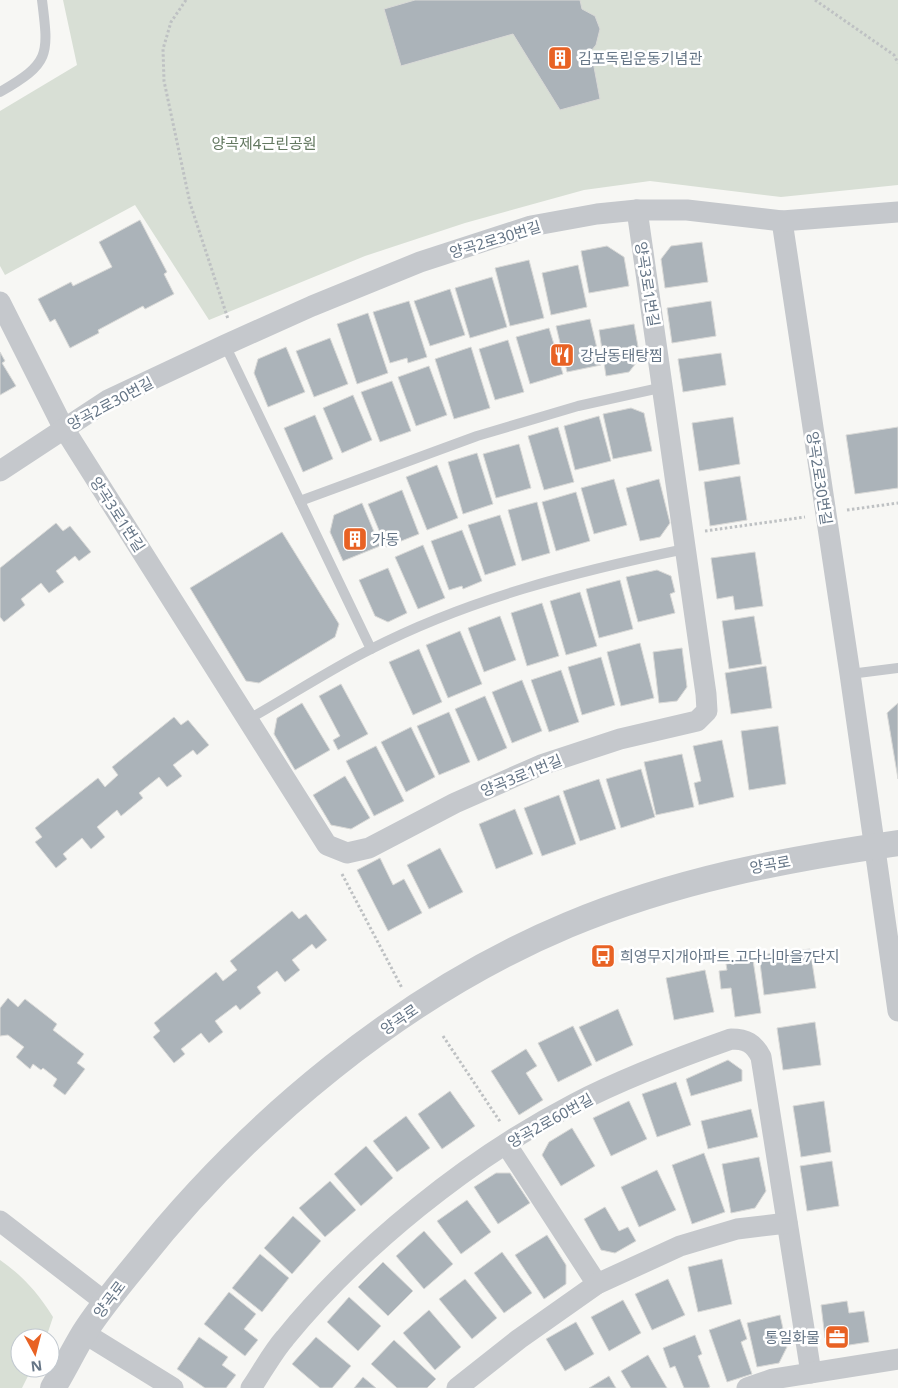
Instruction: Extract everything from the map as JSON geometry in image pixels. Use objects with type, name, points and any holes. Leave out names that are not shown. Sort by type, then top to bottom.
[{"type":"street","name":"양곡2로30번길","points":[[0,471],[63,427],[108,400],[225,345],[312,306],[430,259],[531,226],[597,214],[637,210],[687,210],[782,221],[898,212]]},
{"type":"street","name":"양곡3로1번길","points":[[0,302],[63,427],[327,845],[347,853],[369,848],[455,803],[541,765],[620,739],[696,721],[706,711],[706,694],[664,387],[637,210]]},
{"type":"street","name":"양곡2로30번길","points":[[782,221],[850,674],[886,844]]},
{"type":"street","name":"양곡로","points":[[53,1388],[84,1333],[105,1302],[190,1198],[227,1160],[311,1085],[413,1009],[485,966],[567,925],[658,892],[749,867],[886,844]]},
{"type":"street","points":[[886,844],[898,1011]]},
{"type":"street","name":"양곡2로60번길","points":[[251,1388],[284,1338],[352,1266],[425,1201],[506,1137],[646,1070],[731,1039],[744,1039],[756,1046],[761,1057],[811,1373]]},
{"type":"street","points":[[506,1137],[597,1284]]},
{"type":"street","points":[[0,1221],[105,1302]]},
{"type":"street","points":[[456,1388],[519,1339],[597,1284],[680,1246],[737,1229],[787,1223]]},
{"type":"street","points":[[84,1333],[173,1388]]},
{"type":"street","points":[[747,1388],[772,1379],[898,1359]]},
{"type":"lane","points":[[0,92],[35,69],[46,52],[42,0]]},
{"type":"lane","points":[[225,345],[371,649]]},
{"type":"lane","points":[[300,501],[477,436],[578,406],[664,387]]},
{"type":"lane","points":[[249,719],[371,649],[433,620],[488,601],[684,542]]},
{"type":"lane","points":[[850,674],[898,668]]},
{"type":"path","points":[[186,0],[171,22],[163,49],[164,81],[190,203],[228,319]]},
{"type":"path","points":[[816,0],[894,54],[898,63]]},
{"type":"path","points":[[840,511],[898,503]]},
{"type":"path","points":[[684,542],[810,516]]},
{"type":"path","points":[[327,845],[413,1009]]},
{"type":"path","points":[[443,1036],[506,1137]]},
{"type":"green space","name":"양곡제4근린공원","points":[[63,0],[898,0],[898,185],[781,197],[650,181],[584,190],[465,223],[365,256],[209,320],[135,205],[5,275],[0,266],[0,111],[77,65]]},
{"type":"green space","points":[[0,1260],[16,1272],[42,1300],[53,1317],[49,1328],[10,1328],[10,1378],[27,1378],[22,1388],[0,1388]]},
{"type":"building","name":"김포독립운동기념관","points":[[415,0],[580,0],[582,9],[595,16],[600,29],[596,45],[591,51],[600,99],[560,110],[513,34],[401,66],[384,9]]},
{"type":"building","points":[[140,220],[167,272],[164,274],[174,294],[145,309],[143,306],[98,330],[99,333],[70,348],[55,319],[50,322],[38,299],[71,282],[73,286],[112,267],[99,242]]},
{"type":"building","points":[[702,242],[708,282],[665,288],[661,259],[671,246]]},
{"type":"building","points":[[607,246],[624,257],[629,286],[589,293],[581,251]]},
{"type":"building","points":[[529,260],[544,318],[510,326],[495,268]]},
{"type":"building","points":[[578,265],[587,307],[551,315],[542,273]]},
{"type":"building","points":[[492,277],[507,327],[470,338],[455,288]]},
{"type":"building","points":[[450,289],[465,335],[430,346],[414,301]]},
{"type":"building","points":[[409,301],[427,357],[408,363],[407,358],[390,363],[373,312]]},
{"type":"building","points":[[711,301],[716,336],[672,343],[667,308]]},
{"type":"building","points":[[368,313],[388,373],[357,384],[337,324]]},
{"type":"building","points":[[590,319],[601,365],[567,372],[556,326]]},
{"type":"building","points":[[634,324],[640,358],[629,372],[606,376],[599,330]]},
{"type":"building","points":[[549,328],[563,374],[530,384],[516,337]]},
{"type":"building","points":[[330,338],[348,384],[314,397],[296,351]]},
{"type":"building","points":[[508,340],[524,392],[495,400],[479,349]]},
{"type":"building","points":[[286,347],[305,392],[268,407],[254,373],[258,359]]},
{"type":"building","points":[[471,347],[490,408],[454,419],[435,359]]},
{"type":"building","points":[[0,352],[5,361],[2,363],[16,386],[0,395]]},
{"type":"building","points":[[721,353],[726,385],[683,392],[678,359]]},
{"type":"building","points":[[429,366],[447,415],[416,426],[398,377]]},
{"type":"building","points":[[392,381],[411,431],[380,442],[361,392]]},
{"type":"building","points":[[353,395],[372,440],[342,453],[323,408]]},
{"type":"building","points":[[631,408],[644,413],[652,451],[613,459],[603,414]]},
{"type":"building","points":[[315,415],[333,459],[303,472],[284,428]]},
{"type":"building","points":[[599,416],[611,461],[575,470],[564,426]]},
{"type":"building","points":[[733,417],[740,464],[699,471],[692,423]]},
{"type":"building","points":[[558,427],[574,482],[544,490],[528,436]]},
{"type":"building","points":[[898,427],[898,488],[855,494],[846,435]]},
{"type":"building","points":[[519,444],[531,488],[496,498],[483,454]]},
{"type":"building","points":[[477,453],[493,504],[463,514],[448,462]]},
{"type":"building","points":[[437,465],[458,518],[427,530],[406,477]]},
{"type":"building","points":[[740,476],[747,520],[710,526],[704,482]]},
{"type":"building","points":[[614,479],[627,525],[594,534],[581,488]]},
{"type":"building","points":[[659,479],[670,523],[660,537],[640,541],[626,488]]},
{"type":"building","points":[[402,490],[419,534],[386,547],[368,504]]},
{"type":"building","points":[[576,492],[590,541],[556,551],[542,502]]},
{"type":"building","points":[[537,502],[550,553],[522,561],[508,510]]},
{"type":"building","name":"가동","points":[[362,503],[380,546],[343,561],[330,532],[334,515]]},
{"type":"building","points":[[500,515],[516,565],[485,575],[468,525]]},
{"type":"building","points":[[56,523],[63,531],[70,526],[91,552],[79,561],[75,556],[56,571],[64,582],[49,593],[41,583],[21,599],[25,605],[4,622],[0,617],[0,568]]},
{"type":"building","points":[[462,530],[482,581],[463,589],[462,586],[449,590],[431,541]]},
{"type":"building","points":[[282,532],[339,624],[335,637],[259,683],[246,681],[190,588]]},
{"type":"building","points":[[423,545],[445,598],[418,609],[395,557]]},
{"type":"building","points":[[755,552],[763,606],[735,610],[733,596],[717,599],[711,558]]},
{"type":"building","points":[[388,568],[407,613],[388,622],[375,616],[359,580]]},
{"type":"building","points":[[657,570],[671,576],[675,592],[670,594],[675,613],[638,622],[626,577]]},
{"type":"building","points":[[620,580],[633,629],[599,638],[586,589]]},
{"type":"building","points":[[580,592],[597,646],[566,655],[550,601]]},
{"type":"building","points":[[542,603],[559,656],[527,666],[511,613]]},
{"type":"building","points":[[500,616],[516,660],[484,672],[468,628]]},
{"type":"building","points":[[754,616],[762,664],[729,669],[722,621]]},
{"type":"building","points":[[460,631],[482,684],[448,698],[426,645]]},
{"type":"building","points":[[640,643],[654,698],[621,706],[607,652]]},
{"type":"building","points":[[682,648],[687,687],[677,701],[659,703],[653,652]]},
{"type":"building","points":[[419,649],[442,702],[413,715],[389,662]]},
{"type":"building","points":[[601,657],[615,705],[582,715],[568,667]]},
{"type":"building","points":[[766,666],[772,708],[731,714],[725,673]]},
{"type":"building","points":[[561,670],[579,722],[549,732],[531,680]]},
{"type":"building","points":[[522,680],[542,731],[512,743],[492,692]]},
{"type":"building","points":[[341,684],[368,734],[338,750],[333,740],[340,736],[319,696]]},
{"type":"building","points":[[485,696],[507,748],[478,761],[455,709]]},
{"type":"building","points":[[302,703],[330,750],[295,770],[274,734],[277,718]]},
{"type":"building","points":[[898,703],[898,779],[887,713]]},
{"type":"building","points":[[449,712],[470,762],[439,775],[417,726]]},
{"type":"building","points":[[174,717],[181,725],[188,720],[209,745],[197,755],[193,750],[173,765],[182,776],[167,787],[159,777],[139,793],[143,798],[121,816],[117,810],[97,827],[105,837],[91,849],[82,838],[63,854],[67,859],[56,868],[35,842],[42,837],[35,828],[98,778],[105,787],[118,775],[112,767]]},
{"type":"building","points":[[778,726],[786,784],[749,790],[741,731]]},
{"type":"building","points":[[411,727],[435,777],[406,792],[381,742]]},
{"type":"building","points":[[722,740],[734,797],[699,805],[694,783],[701,781],[693,746]]},
{"type":"building","points":[[376,746],[404,801],[374,816],[346,761]]},
{"type":"building","points":[[682,754],[694,807],[656,815],[644,762]]},
{"type":"building","points":[[641,769],[655,817],[621,828],[606,779]]},
{"type":"building","points":[[345,776],[370,818],[351,829],[331,825],[313,795]]},
{"type":"building","points":[[599,779],[616,829],[580,841],[563,791]]},
{"type":"building","points":[[559,795],[576,844],[542,856],[524,808]]},
{"type":"building","points":[[515,809],[533,854],[496,869],[479,824]]},
{"type":"building","points":[[440,848],[463,892],[429,909],[407,865]]},
{"type":"building","points":[[380,858],[393,885],[404,879],[422,913],[388,931],[357,870]]},
{"type":"building","points":[[292,911],[299,919],[306,914],[327,940],[316,949],[312,944],[292,960],[300,970],[285,982],[277,971],[257,987],[261,993],[240,1010],[236,1005],[215,1021],[223,1032],[209,1043],[201,1033],[181,1049],[185,1054],[174,1063],[153,1037],[160,1031],[154,1023],[216,972],[223,981],[237,970],[230,961]]},
{"type":"building","points":[[810,949],[816,988],[764,995],[759,955]]},
{"type":"building","points":[[753,960],[761,1013],[735,1017],[731,988],[721,989],[719,971],[727,970],[726,964]]},
{"type":"building","points":[[705,970],[714,1012],[674,1020],[666,978]]},
{"type":"building","points":[[8,998],[18,1007],[25,999],[57,1024],[53,1030],[84,1054],[77,1063],[85,1069],[65,1095],[53,1086],[57,1079],[43,1068],[41,1070],[33,1064],[30,1069],[16,1057],[24,1047],[8,1035],[0,1036],[0,1008]]},
{"type":"building","points":[[618,1009],[633,1045],[596,1062],[579,1027]]},
{"type":"building","points":[[815,1022],[821,1065],[783,1070],[777,1028]]},
{"type":"building","points":[[573,1026],[592,1065],[558,1082],[538,1043]]},
{"type":"building","points":[[526,1049],[537,1066],[526,1073],[543,1100],[519,1115],[491,1071]]},
{"type":"building","points":[[728,1060],[742,1070],[742,1081],[691,1096],[686,1079]]},
{"type":"building","points":[[676,1082],[691,1125],[657,1137],[642,1094]]},
{"type":"building","points":[[450,1091],[475,1126],[442,1149],[418,1114]]},
{"type":"building","points":[[629,1101],[647,1139],[611,1156],[593,1118]]},
{"type":"building","points":[[824,1101],[831,1152],[801,1157],[793,1106]]},
{"type":"building","points":[[751,1109],[758,1137],[708,1149],[701,1121]]},
{"type":"building","points":[[406,1116],[430,1148],[397,1172],[373,1141]]},
{"type":"building","points":[[572,1128],[595,1166],[561,1186],[542,1155],[549,1142]]},
{"type":"building","points":[[366,1146],[393,1178],[361,1206],[334,1174]]},
{"type":"building","points":[[704,1153],[725,1212],[692,1224],[672,1165]]},
{"type":"building","points":[[759,1157],[766,1191],[755,1208],[731,1213],[722,1164]]},
{"type":"building","points":[[832,1161],[839,1206],[807,1211],[800,1166]]},
{"type":"building","points":[[657,1170],[676,1210],[639,1227],[621,1187]]},
{"type":"building","points":[[496,1173],[510,1173],[530,1203],[498,1224],[474,1187]]},
{"type":"building","points":[[330,1181],[356,1210],[325,1237],[299,1208]]},
{"type":"building","points":[[467,1200],[491,1232],[461,1254],[437,1221]]},
{"type":"building","points":[[605,1207],[619,1231],[628,1227],[636,1241],[615,1253],[601,1250],[584,1219]]},
{"type":"building","points":[[293,1216],[321,1241],[292,1274],[264,1248]]},
{"type":"building","points":[[424,1231],[453,1264],[424,1289],[396,1256]]},
{"type":"building","points":[[547,1235],[566,1265],[566,1284],[544,1299],[515,1255]]},
{"type":"building","points":[[502,1252],[532,1293],[504,1313],[474,1273]]},
{"type":"building","points":[[260,1254],[289,1278],[262,1312],[232,1288]]},
{"type":"building","points":[[722,1259],[732,1304],[698,1312],[688,1267]]},
{"type":"building","points":[[383,1262],[413,1291],[388,1316],[358,1287]]},
{"type":"building","points":[[465,1279],[497,1318],[472,1339],[439,1299]]},
{"type":"building","points":[[668,1279],[685,1315],[652,1330],[635,1294]]},
{"type":"building","points":[[229,1292],[256,1314],[244,1329],[258,1340],[245,1356],[204,1324]]},
{"type":"building","points":[[349,1297],[381,1326],[358,1351],[327,1322]]},
{"type":"building","points":[[623,1300],[641,1333],[609,1351],[591,1317]]},
{"type":"building","points":[[847,1301],[849,1313],[864,1311],[869,1342],[836,1347],[825,1338],[821,1305]]},
{"type":"building","points":[[429,1310],[461,1347],[435,1370],[403,1333]]},
{"type":"building","points":[[780,1315],[787,1347],[779,1363],[757,1367],[747,1323]]},
{"type":"building","points":[[740,1319],[747,1339],[741,1342],[752,1374],[727,1382],[709,1330]]},
{"type":"building","points":[[576,1322],[594,1354],[565,1371],[546,1339]]},
{"type":"building","points":[[695,1335],[702,1354],[698,1356],[710,1387],[708,1388],[684,1388],[675,1366],[670,1368],[663,1348]]},
{"type":"building","points":[[199,1337],[228,1357],[222,1365],[236,1375],[226,1388],[205,1388],[177,1369]]},
{"type":"building","points":[[316,1337],[351,1366],[332,1388],[320,1388],[292,1364]]},
{"type":"building","points":[[394,1340],[436,1379],[427,1388],[397,1388],[371,1364]]},
{"type":"building","points":[[648,1355],[667,1388],[631,1388],[621,1371]]},
{"type":"building","points":[[609,1376],[616,1388],[589,1388]]},
{"type":"building","points":[[363,1377],[376,1388],[354,1388]]},
{"type":"place","name":"김포독립운동기념관","points":[[560,58]]},
{"type":"place","name":"강남동태탕찜","points":[[562,355]]},
{"type":"place","name":"가동","points":[[355,539]]},
{"type":"place","name":"희영무지개아파트.고다니마을7단지","points":[[603,956]]},
{"type":"place","name":"통일화물","points":[[837,1337]]}]
